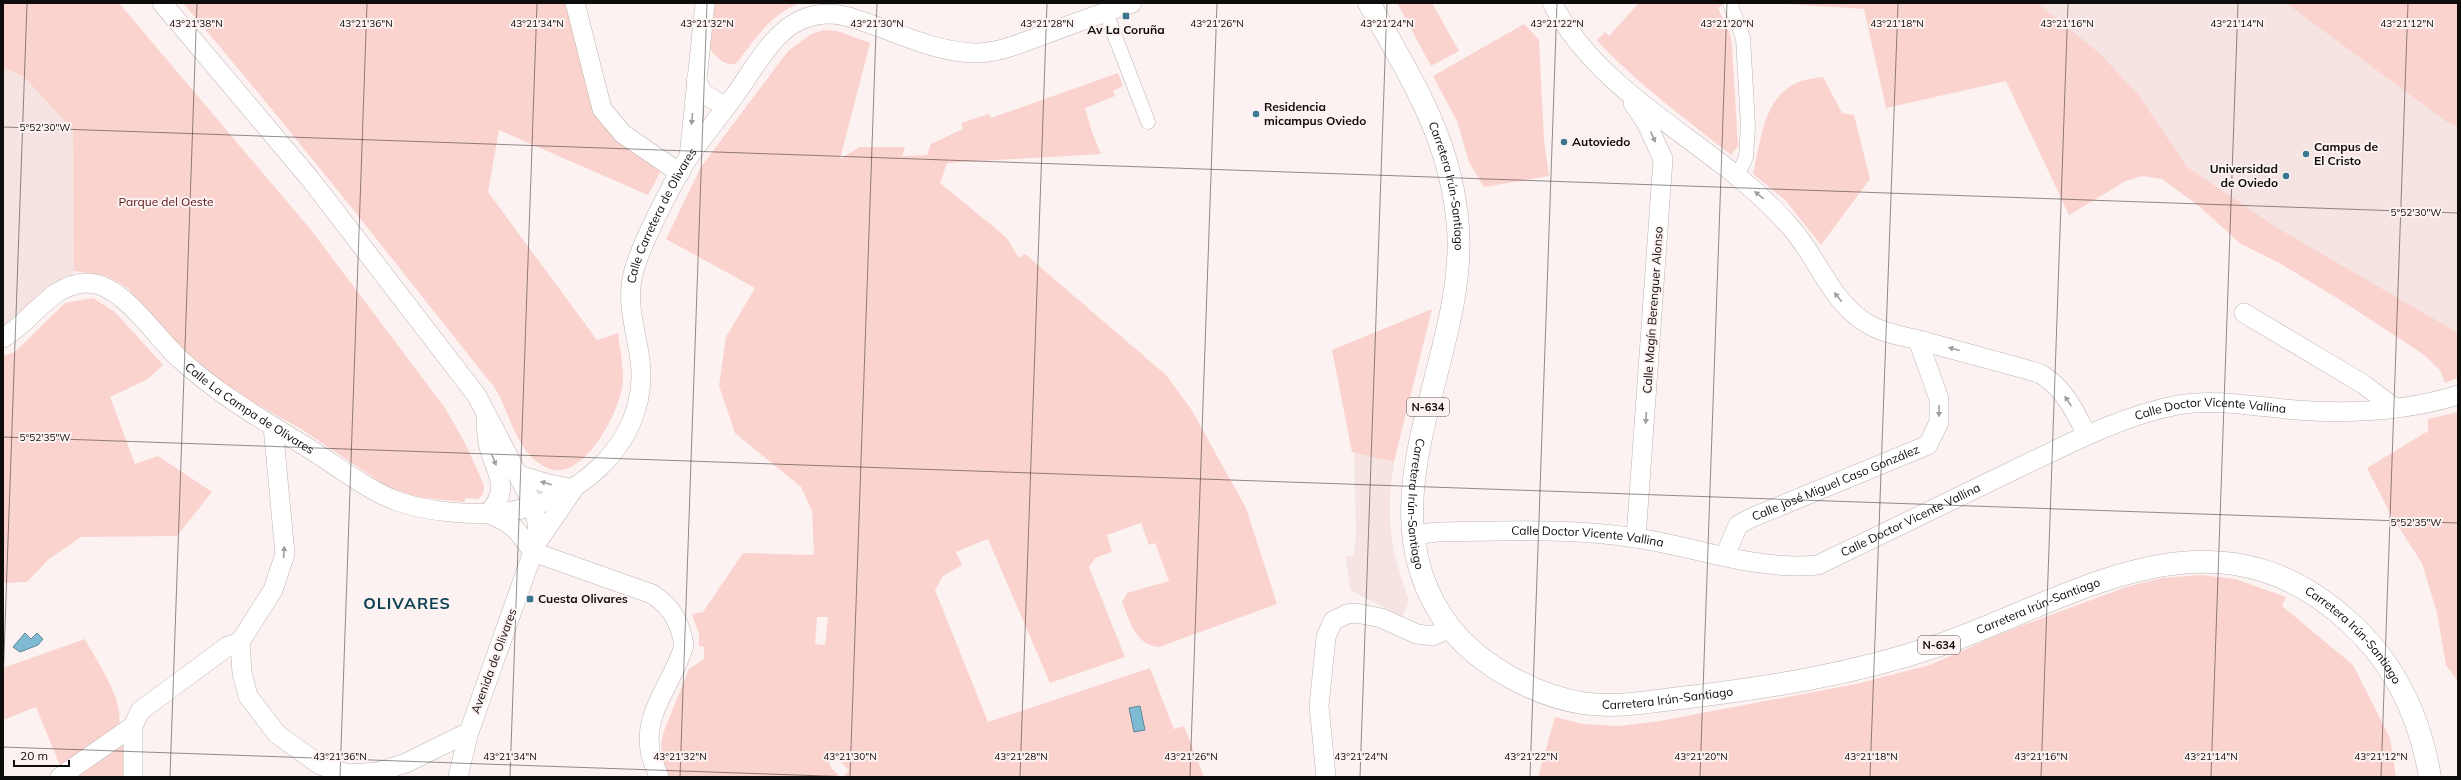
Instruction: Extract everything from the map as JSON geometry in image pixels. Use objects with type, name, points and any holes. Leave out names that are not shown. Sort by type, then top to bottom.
[{"type":"highway","name":"Carretera Irún-Santiago","points":[[1369,3],[1432,117],[1443,149],[1451,184],[1458,229],[1456,280],[1421,440],[1414,480],[1413,535],[1417,559],[1425,581],[1450,628],[1485,660],[1525,685],[1563,698],[1585,703],[1619,705],[1726,693],[1844,673],[1937,646],[2111,576],[2188,562],[2209,560],[2240,564],[2271,573],[2304,588],[2335,609],[2376,650],[2407,700],[2417,724],[2430,777]]},
{"type":"street","points":[[162,3],[311,180],[441,347],[484,408],[534,506],[538,529],[533,549]]},
{"type":"street","points":[[575,3],[602,109],[622,134],[684,165],[701,52],[705,3]]},
{"type":"street","points":[[1552,3],[1562,20],[1592,59],[1626,92],[1770,204],[1795,232],[1833,291],[1858,318],[1884,331],[2039,373],[2051,380],[2061,390],[2087,435]]},
{"type":"street","points":[[1730,3],[1743,38],[1748,126],[1746,157],[1737,177]]},
{"type":"street","points":[[1118,7],[1148,122]]},
{"type":"street","name":"Calle Carretera de Olivares","points":[[534,506],[573,488],[594,472],[618,445],[634,414],[641,387],[641,371],[632,313],[631,281],[650,234],[684,165],[780,34],[797,21],[808,17],[837,14],[940,49],[978,53],[1003,49],[1118,7]]},
{"type":"street","points":[[696,81],[704,94],[726,107]]},
{"type":"street","name":"Calle Magín Berenguer Alonso","points":[[1626,92],[1647,124],[1663,159],[1636,538]]},
{"type":"street","points":[[1663,159],[1674,147],[1687,138]]},
{"type":"street","name":"Calle La Campa de Olivares","points":[[3,338],[19,328],[46,299],[62,288],[83,283],[106,286],[122,296],[156,336],[201,378],[226,396],[363,483],[399,502],[417,507],[488,513],[534,506]]},
{"type":"street","points":[[2244,313],[2363,384],[2395,408]]},
{"type":"street","name":"Calle José Miguel Caso González","points":[[1725,556],[1738,525],[1751,518],[1928,445],[1939,422],[1939,399],[1918,340]]},
{"type":"street","name":"Calle Doctor Vicente Vallina","points":[[1413,535],[1437,532],[1526,531],[1581,533],[1636,538],[1772,566],[1818,565],[2087,435],[2144,412],[2180,405],[2216,402],[2297,410],[2344,412],[2431,404],[2458,395]]},
{"type":"street","points":[[484,408],[488,447],[500,475],[502,487],[495,506],[488,513],[508,521],[519,531],[533,549],[652,594],[663,601],[675,616],[684,645],[656,709],[649,734],[650,751],[659,777]]},
{"type":"street","points":[[273,426],[285,554],[273,590],[240,642],[242,673],[257,724],[277,734],[320,765],[348,774],[378,772],[406,763],[469,732]]},
{"type":"street","points":[[275,460],[305,446]]},
{"type":"street","points":[[519,475],[549,484],[573,488],[533,549]]},
{"type":"street","name":"Avenida de Olivares","points":[[458,777],[469,732],[533,549]]},
{"type":"street","points":[[1326,777],[1320,706],[1326,637],[1334,621],[1347,614],[1356,613],[1381,618],[1417,634],[1433,636],[1450,628]]},
{"type":"street","points":[[60,777],[132,726],[140,711],[228,646],[240,642]]},
{"type":"street","points":[[132,726],[133,777]]},
{"type":"shaded area","name":"Campus de El Cristo","points":[[2012,3],[2286,3],[2458,127],[2458,347],[2212,210]]},
{"type":"shaded area","points":[[3,68],[23,76],[73,130],[74,271],[71,283],[3,335]]},
{"type":"shaded area","points":[[1354,452],[1394,462],[1390,492],[1390,525],[1394,554],[1409,602],[1402,617],[1350,590],[1346,557],[1354,556],[1356,535]]},
{"type":"green space","name":"Parque del Oeste","points":[[3,3],[119,3],[311,230],[445,408],[465,443],[484,485],[483,494],[478,499],[466,498],[464,502],[416,497],[386,486],[301,429],[248,399],[203,369],[162,332],[128,288],[107,276],[74,271],[73,130],[23,76],[3,68]]},
{"type":"green space","points":[[183,3],[570,3],[588,80],[662,169],[648,195],[499,130],[488,192],[597,340],[618,333],[623,379],[617,407],[600,439],[576,464],[563,470],[550,469],[539,463],[530,455],[516,434],[501,399],[493,385],[369,229]]},
{"type":"green space","points":[[711,3],[801,3],[791,7],[773,19],[759,34],[739,60],[735,64],[730,64],[720,60],[709,48]]},
{"type":"green space","points":[[1397,3],[1432,3],[1459,51],[1431,66]]},
{"type":"green space","points":[[1639,3],[1726,3],[1718,8],[1731,37],[1732,47],[1738,146],[1731,155],[1645,86],[1597,40],[1605,32],[1609,36]]},
{"type":"green space","points":[[1771,3],[2037,3],[2098,52],[2137,93],[2187,167],[2279,229],[2458,333],[2458,378],[2445,383],[2440,370],[2423,354],[2345,303],[2281,264],[2241,244],[2200,207],[2162,179],[2142,176],[2126,181],[2069,215],[2006,81],[1886,108],[1864,9]]},
{"type":"green space","points":[[2286,3],[2458,3],[2458,127],[2447,122]]},
{"type":"green space","points":[[1524,24],[1539,40],[1544,140],[1549,176],[1484,187],[1469,162],[1457,121],[1433,76]]},
{"type":"green space","points":[[824,30],[837,31],[870,43],[840,159],[860,147],[905,147],[902,156],[927,155],[931,144],[963,129],[961,123],[989,114],[991,118],[1118,73],[1123,86],[1113,91],[1115,96],[1085,108],[1092,132],[1101,154],[947,163],[940,183],[1006,237],[1019,258],[1025,254],[1166,375],[1191,409],[1246,508],[1277,604],[1159,647],[1144,642],[1134,631],[1122,602],[1127,593],[1169,581],[1155,543],[1149,545],[1141,523],[1107,535],[1112,552],[1095,558],[1089,567],[1125,657],[1050,683],[988,539],[956,552],[962,565],[943,576],[935,590],[988,722],[1150,668],[1174,729],[1184,726],[1204,777],[843,777],[849,770],[835,757],[828,760],[832,769],[839,775],[837,777],[665,777],[661,744],[664,731],[689,669],[704,659],[704,647],[699,646],[699,634],[692,614],[703,612],[743,553],[814,555],[812,511],[801,487],[735,433],[719,386],[726,337],[755,288],[666,239],[701,167],[788,51],[811,34]],"holes":[[[817,617],[828,617],[825,645],[815,644]]]},
{"type":"green space","points":[[1823,77],[1842,113],[1854,115],[1870,179],[1821,245],[1785,200],[1753,174],[1766,121],[1778,98],[1787,89],[1799,82]]},
{"type":"green space","points":[[93,298],[115,312],[163,365],[148,379],[110,397],[135,464],[158,456],[212,492],[177,536],[81,537],[49,559],[27,582],[3,583],[3,356],[15,352],[65,303]]},
{"type":"green space","points":[[1432,309],[1394,462],[1352,452],[1332,350]]},
{"type":"green space","points":[[2458,412],[2457,680],[2446,665],[2437,613],[2422,563],[2392,517],[2367,468],[2428,431],[2428,419]]},
{"type":"green space","points":[[2201,575],[2235,579],[2286,597],[2282,606],[2353,665],[2390,738],[2396,777],[1538,777],[1555,717],[1583,724],[1619,726],[1660,721],[1856,684],[1930,665],[2000,634],[2126,587],[2162,578]]},
{"type":"green space","points":[[85,639],[115,695],[120,719],[118,729],[61,768],[36,707],[3,720],[3,668]]},
{"type":"green space","points":[[128,740],[127,777],[71,777]]},
{"type":"water","points":[[25,633],[31,639],[37,633],[43,639],[38,645],[20,652],[13,647]]},
{"type":"water","points":[[1140,706],[1145,730],[1134,732],[1129,708]]},
{"type":"place","name":"Av La Coruña","points":[[1126,16]]},
{"type":"place","name":"Residencia micampus Oviedo","points":[[1256,114]]},
{"type":"place","name":"Autoviedo","points":[[1564,142]]},
{"type":"place","name":"Campus de El Cristo","points":[[2306,154]]},
{"type":"place","name":"Universidad de Oviedo","points":[[2286,176]]},
{"type":"place","name":"Cuesta Olivares","points":[[530,599]]},
{"type":"district","name":"OLIVARES","points":[[407,603]]}]
